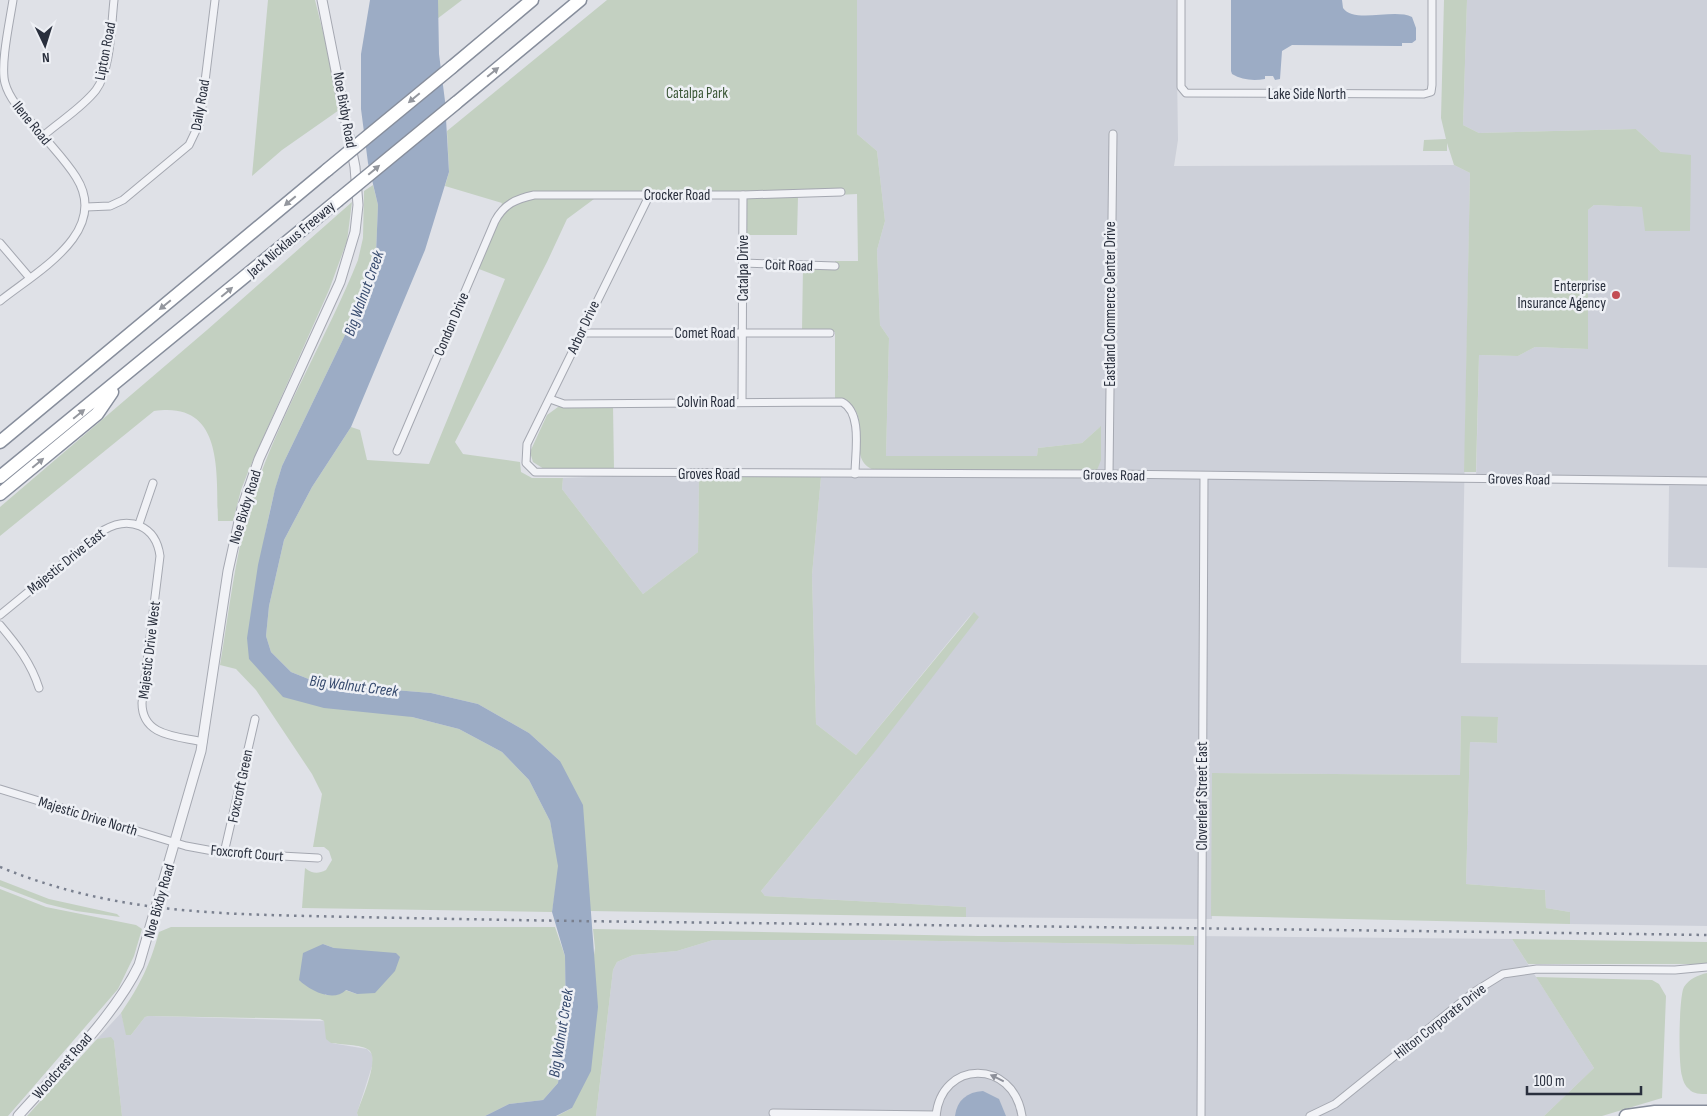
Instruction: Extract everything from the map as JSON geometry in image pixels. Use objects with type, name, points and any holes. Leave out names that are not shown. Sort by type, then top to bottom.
[{"type":"highway","name":"Jack Nicklaus Freeway","points":[[0,442],[532,0]]},
{"type":"highway","name":"Jack Nicklaus Freeway","points":[[0,477],[122,379],[580,0]]},
{"type":"highway","points":[[0,432],[80,374]]},
{"type":"highway","points":[[0,494],[97,414],[122,379]]},
{"type":"highway","points":[[1626,1116],[1655,1112],[1707,1112]]},
{"type":"street","name":"Ilene Road","points":[[13,0],[2,76],[10,95],[76,177],[86,208]]},
{"type":"street","name":"Lipton Road","points":[[43,136],[85,101],[100,85],[106,64],[114,0]]},
{"type":"street","name":"Daily Road","points":[[86,208],[110,206],[123,200],[183,151],[194,138],[200,122],[215,0]]},
{"type":"street","name":"Noe Bixby Road","points":[[106,1016],[128,987],[139,965],[176,843],[203,742],[228,571],[242,508],[259,459],[340,282],[355,232],[358,205],[355,167],[341,87],[322,0]]},
{"type":"street","name":"Lake Side North","points":[[1181,0],[1181,87],[1183,92],[1189,94],[1424,94],[1431,92],[1432,0]]},
{"type":"street","name":"Eastland Commerce Center Drive","points":[[1109,474],[1113,134]]},
{"type":"street","name":"Crocker Road","points":[[513,201],[534,196],[743,195],[841,192]]},
{"type":"street","name":"Arbor Drive","points":[[526,463],[527,444],[650,194]]},
{"type":"street","name":"Catalpa Drive","points":[[742,402],[743,195]]},
{"type":"street","name":"Condon Drive","points":[[397,452],[495,221],[502,210],[513,201]]},
{"type":"street","points":[[0,301],[76,237],[86,208]]},
{"type":"street","points":[[0,243],[29,277]]},
{"type":"street","name":"Coit Road","points":[[743,263],[835,266]]},
{"type":"street","name":"Comet Road","points":[[581,333],[830,334]]},
{"type":"street","name":"Colvin Road","points":[[550,399],[564,404],[842,402],[848,406],[855,419],[855,474]]},
{"type":"street","name":"Groves Road","points":[[526,463],[531,470],[540,474],[1109,474],[1707,481]]},
{"type":"street","name":"Cloverleaf Street East","points":[[1201,1116],[1204,476]]},
{"type":"street","points":[[139,524],[152,484]]},
{"type":"street","name":"Majestic Drive East","points":[[0,615],[104,530],[121,523],[139,524]]},
{"type":"street","name":"Majestic Drive West","points":[[139,524],[152,533],[160,556],[142,703],[144,716],[156,731],[203,742]]},
{"type":"street","points":[[0,625],[34,670],[39,688]]},
{"type":"street","name":"Foxcroft Green","points":[[224,853],[255,719]]},
{"type":"street","name":"Majestic Drive North","points":[[0,789],[176,843]]},
{"type":"street","name":"Foxcroft Court","points":[[176,843],[224,853],[318,858]]},
{"type":"street","name":"Hilton Corporate Drive","points":[[1310,1116],[1335,1104],[1474,992],[1504,974],[1537,969],[1675,970],[1707,967]]},
{"type":"street","name":"Woodcrest Road","points":[[18,1116],[106,1016]]},
{"type":"street","points":[[773,1113],[936,1116],[941,1096],[949,1085],[961,1077],[974,1073],[988,1074],[1001,1079],[1013,1089],[1020,1102],[1022,1116]]},
{"type":"shaded area","points":[[857,0],[1176,0],[1178,140],[1174,166],[1454,165],[1470,173],[1461,663],[1707,665],[1707,926],[1570,924],[1570,912],[1546,908],[1545,890],[1466,884],[1470,742],[1497,743],[1498,717],[1461,717],[1460,775],[1212,773],[1212,919],[966,917],[966,907],[765,896],[761,891],[870,758],[973,612],[856,755],[816,724],[812,575],[821,477],[869,469],[877,471],[1101,460],[1100,427],[1082,443],[1038,448],[1037,456],[886,456],[889,338],[880,325],[877,250],[885,221],[877,151],[857,134]]},
{"type":"shaded area","points":[[1467,0],[1707,0],[1707,568],[1668,567],[1669,486],[1476,482],[1479,355],[1518,356],[1535,347],[1588,349],[1588,210],[1594,205],[1642,207],[1661,152],[1636,129],[1479,133],[1463,125]]},
{"type":"shaded area","points":[[614,476],[699,477],[698,552],[643,594],[562,489],[563,478]]},
{"type":"shaded area","points":[[1194,936],[1512,939],[1594,1068],[1544,1116],[596,1116],[613,970],[617,962],[633,955],[677,951],[713,940],[879,940],[1194,945]]},
{"type":"shaded area","points":[[121,1013],[127,1035],[131,1035],[145,1017],[149,1016],[324,1021],[331,1043],[367,1049],[372,1054],[373,1063],[357,1113],[358,1116],[122,1116],[114,1041],[97,1039]]},
{"type":"green space","points":[[268,0],[315,0],[342,108],[282,150],[252,176]]},
{"type":"green space","points":[[438,0],[462,0],[437,19]]},
{"type":"green space","name":"Catalpa Park","points":[[607,0],[857,0],[857,134],[877,151],[885,221],[877,250],[880,325],[889,338],[886,456],[1037,456],[1038,448],[1082,443],[1101,426],[1101,460],[1097,470],[877,471],[866,465],[861,456],[859,422],[856,412],[849,403],[835,398],[835,332],[802,330],[803,267],[836,267],[835,261],[858,261],[857,194],[798,197],[797,235],[746,235],[745,197],[594,199],[567,219],[455,442],[463,454],[520,462],[521,472],[532,478],[563,478],[562,489],[643,594],[698,552],[699,477],[821,477],[812,575],[816,724],[856,755],[974,612],[979,617],[870,758],[761,891],[765,896],[966,907],[966,917],[590,911],[560,761],[529,733],[478,704],[431,693],[321,684],[291,672],[271,652],[266,636],[269,606],[284,540],[312,487],[351,427],[360,430],[367,460],[429,464],[505,279],[479,269],[502,203],[445,186],[449,172],[447,131]]},
{"type":"green space","points":[[1444,0],[1467,0],[1463,125],[1479,133],[1636,129],[1661,152],[1691,155],[1690,231],[1645,231],[1642,207],[1594,205],[1588,210],[1588,349],[1535,347],[1518,356],[1479,355],[1476,472],[1464,472],[1470,173],[1454,165],[1447,143],[1447,151],[1423,151],[1424,140],[1446,139],[1441,118]]},
{"type":"green space","points":[[373,185],[378,205],[376,254],[360,304],[282,466],[269,514],[257,586],[249,659],[412,717],[459,729],[502,752],[529,780],[550,821],[559,867],[552,912],[302,908],[305,868],[316,873],[320,872],[326,870],[332,860],[329,851],[324,847],[313,847],[322,794],[312,774],[256,690],[236,669],[220,665],[238,554],[248,511],[278,431],[333,317],[358,260],[363,238],[364,191]]},
{"type":"green space","points":[[352,202],[347,241],[329,290],[250,467],[241,490],[233,521],[218,521],[216,463],[212,444],[205,429],[194,417],[177,411],[154,411],[0,536],[0,507],[207,330]]},
{"type":"green space","points":[[613,406],[614,469],[544,469],[533,462],[530,452],[547,415],[558,407]]},
{"type":"green space","points":[[1461,716],[1498,717],[1497,743],[1470,742],[1466,884],[1545,890],[1546,908],[1570,912],[1570,924],[1211,916],[1212,773],[1460,775]]},
{"type":"green space","points":[[0,880],[49,899],[117,914],[120,917],[76,911],[47,904],[0,886]]},
{"type":"green space","points":[[0,889],[46,907],[136,925],[142,929],[134,956],[118,989],[8,1116],[0,1116]]},
{"type":"green space","points":[[171,927],[555,927],[565,956],[566,1029],[558,1083],[543,1100],[509,1104],[485,1116],[358,1116],[357,1113],[371,1071],[372,1055],[365,1048],[331,1043],[326,1039],[324,1021],[320,1019],[149,1016],[145,1017],[131,1035],[126,1035],[121,1013],[144,974],[159,932]],"holes":[[[323,944],[334,948],[357,994],[345,990],[336,995],[325,995]]]},
{"type":"green space","points":[[593,929],[978,936],[1194,936],[1194,945],[879,940],[713,940],[677,951],[633,955],[617,962],[613,970],[596,1116],[557,1116],[572,1108],[595,948]]},
{"type":"green space","points":[[1512,939],[1707,942],[1707,964],[1528,964]]},
{"type":"green space","points":[[1707,973],[1707,1094],[1702,1094],[1691,1091],[1685,1085],[1682,1078],[1680,1016],[1684,987],[1694,978]]},
{"type":"green space","points":[[1536,977],[1652,980],[1659,984],[1666,996],[1662,1098],[1602,1116],[1544,1116],[1594,1068]]},
{"type":"green space","points":[[111,1037],[114,1041],[122,1116],[27,1116],[97,1039]]},
{"type":"water","points":[[370,0],[438,0],[439,54],[445,101],[449,172],[425,250],[351,427],[312,487],[284,540],[269,606],[266,636],[271,652],[291,672],[321,684],[431,693],[478,704],[529,733],[560,761],[583,805],[598,1007],[591,1071],[572,1108],[556,1116],[485,1116],[509,1104],[543,1100],[558,1083],[566,1029],[565,956],[552,912],[558,866],[550,821],[529,780],[502,752],[459,729],[412,717],[324,708],[283,697],[249,659],[247,638],[258,565],[282,466],[360,304],[376,254],[378,205],[368,163],[361,109],[361,54]]},
{"type":"water","points":[[1231,0],[1342,0],[1343,8],[1348,13],[1356,15],[1395,14],[1412,17],[1416,28],[1416,40],[1412,43],[1402,43],[1402,46],[1292,45],[1282,51],[1280,79],[1275,80],[1273,76],[1265,76],[1265,79],[1261,80],[1244,79],[1232,74],[1231,71]]},
{"type":"water","points":[[323,944],[334,948],[396,953],[400,957],[395,971],[375,993],[357,994],[346,990],[341,994],[335,995],[321,994],[299,980],[303,953]]},
{"type":"water","points":[[983,1091],[999,1099],[1006,1116],[955,1116],[958,1105],[964,1098],[972,1093]]},
{"type":"railway","points":[[0,867],[44,883],[132,904],[219,913],[263,915],[581,921],[1707,935]]},
{"type":"place","name":"Enterprise Insurance Agency","points":[[1616,295]]},
{"type":"water label","name":"Big Walnut Creek","points":[[363,293]]},
{"type":"water label","name":"Big Walnut Creek","points":[[354,685]]},
{"type":"water label","name":"Big Walnut Creek","points":[[560,1033]]}]
